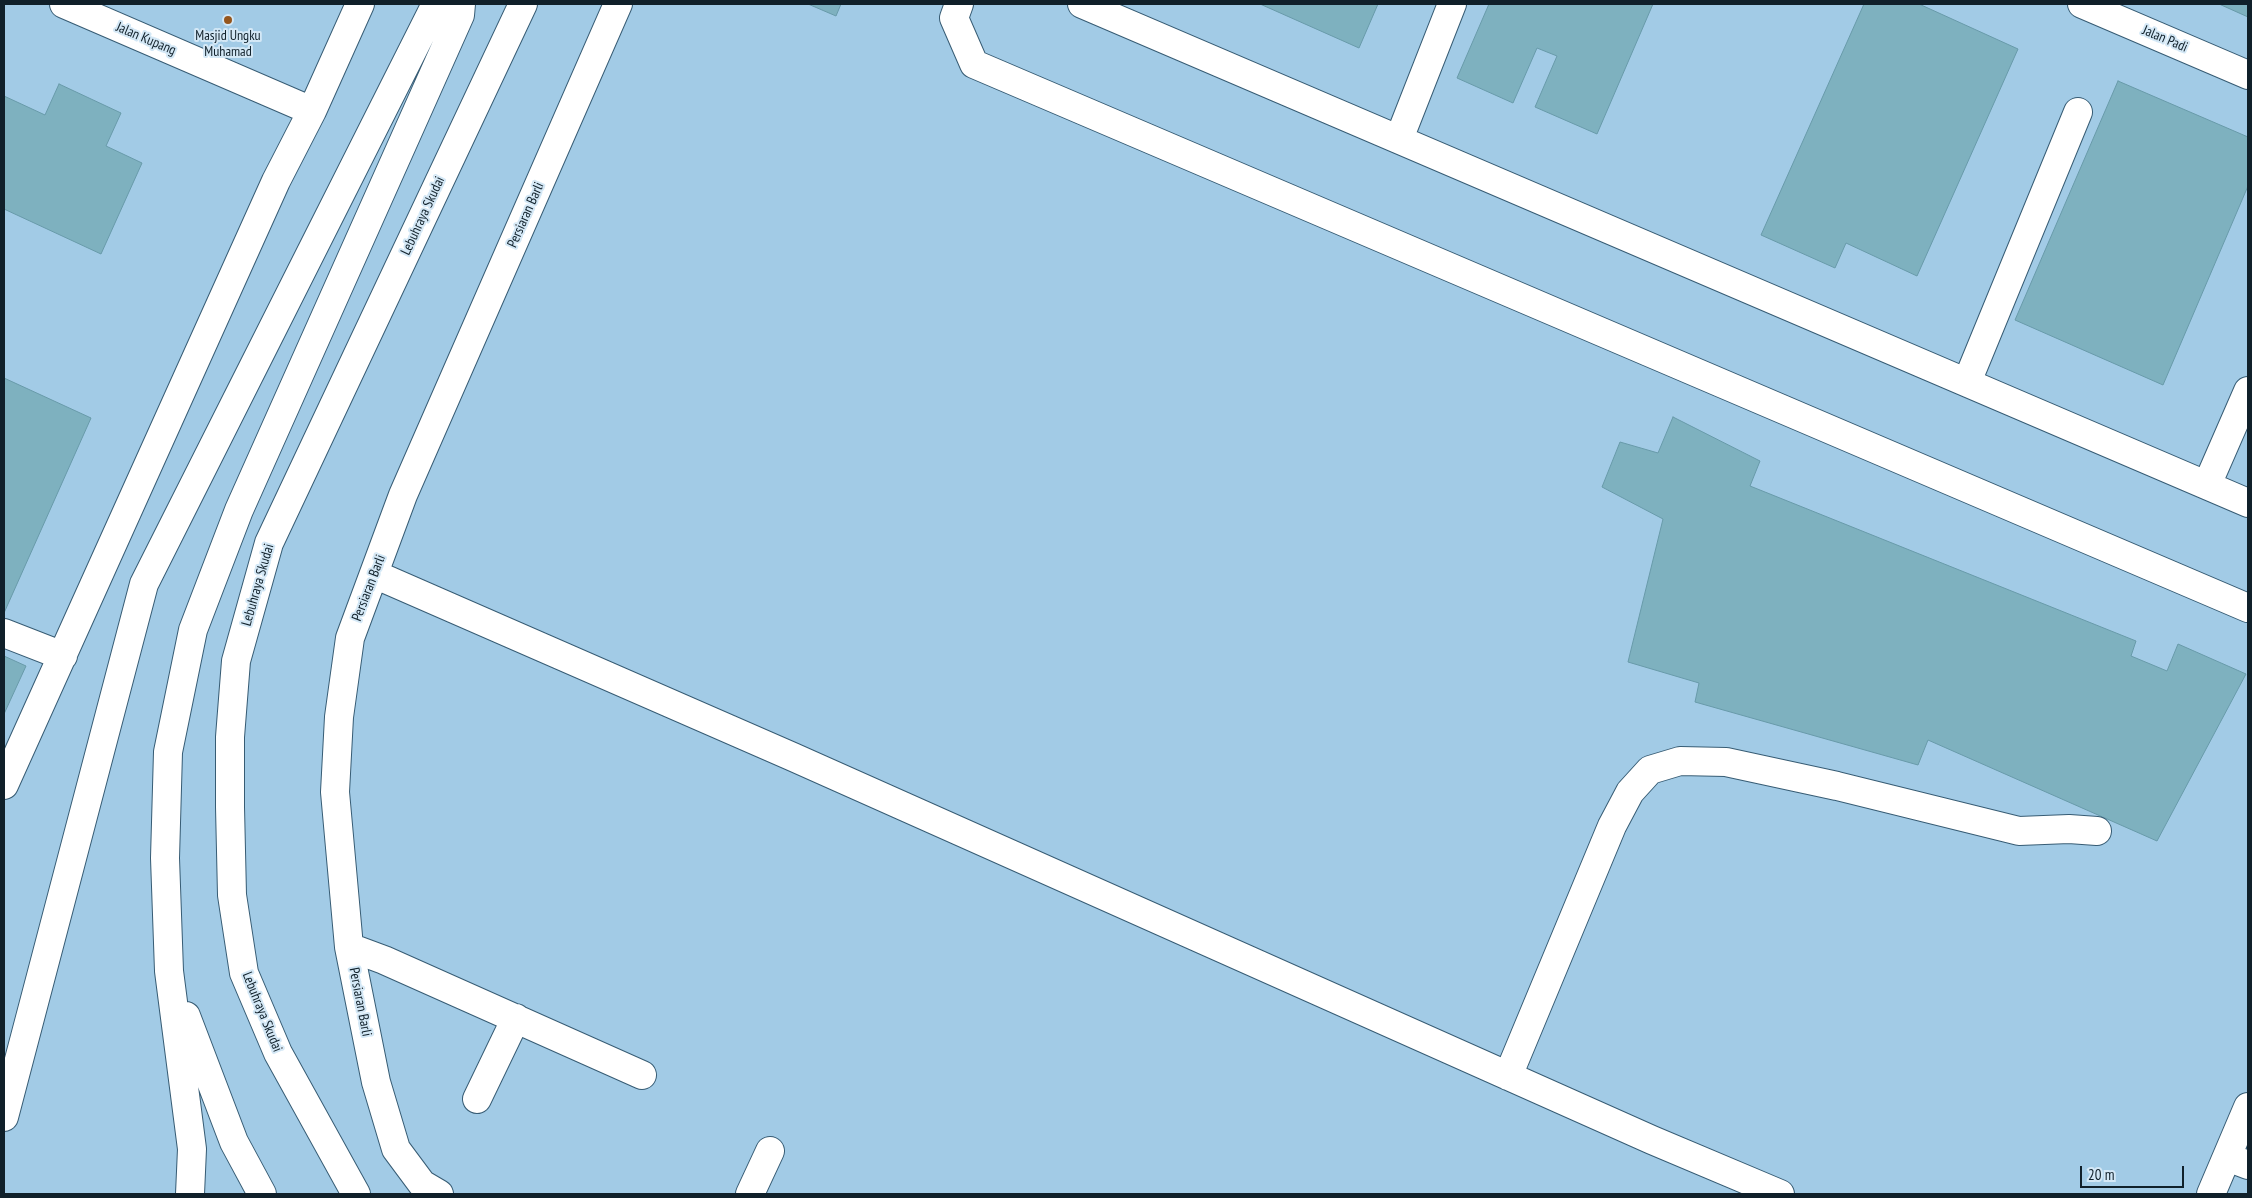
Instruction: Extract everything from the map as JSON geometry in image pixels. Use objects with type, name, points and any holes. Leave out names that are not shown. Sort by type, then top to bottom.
[{"type":"main road","name":"Jalan Kupang","points":[[64,4],[312,111]]},
{"type":"main road","points":[[4,785],[268,199],[312,111],[360,4]]},
{"type":"main road","points":[[4,1117],[31,1008],[144,584],[436,4]]},
{"type":"main road","points":[[190,1194],[192,1148],[190,1118],[169,971],[165,858],[168,752],[193,630],[239,510],[460,15],[461,4]]},
{"type":"main road","name":"Lebuhraya Skudai","points":[[356,1194],[278,1053],[244,973],[232,895],[230,817],[230,738],[236,661],[269,543],[523,4]]},
{"type":"main road","name":"Persiaran Barli","points":[[439,1194],[422,1184],[396,1149],[376,1082],[349,947],[335,792],[339,717],[350,638],[407,486],[618,4]]},
{"type":"main road","points":[[959,4],[954,18],[974,64],[2248,608]]},
{"type":"main road","points":[[1082,4],[2248,502]]},
{"type":"main road","points":[[1399,139],[1452,4]]},
{"type":"main road","name":"Jalan Padi","points":[[2082,4],[2248,75]]},
{"type":"main road","points":[[1967,382],[2078,112]]},
{"type":"main road","points":[[2207,485],[2248,391]]},
{"type":"main road","points":[[374,574],[802,761],[1508,1076],[1780,1194]]},
{"type":"main road","points":[[4,633],[63,656]]},
{"type":"main road","points":[[1508,1076],[1612,826],[1630,792],[1650,770],[1680,761],[1726,762],[1837,786],[2019,831],[2069,829],[2097,831]]},
{"type":"main road","points":[[349,947],[384,960],[642,1075]]},
{"type":"main road","points":[[169,971],[234,1142],[262,1194]]},
{"type":"main road","points":[[477,1099],[516,1018]]},
{"type":"main road","points":[[2211,1194],[2238,1161],[2248,1107]]},
{"type":"main road","points":[[750,1194],[770,1151]]},
{"type":"building","points":[[808,4],[841,4],[836,16]]},
{"type":"building","points":[[1260,4],[1378,4],[1359,48]]},
{"type":"building","points":[[1489,4],[1653,4],[1597,134],[1535,107],[1557,56],[1537,48],[1513,103],[1457,78]]},
{"type":"building","points":[[1864,4],[1919,4],[2018,49],[1917,276],[1846,243],[1835,268],[1761,235]]},
{"type":"building","points":[[2219,4],[2248,4],[2248,17]]},
{"type":"building","points":[[2118,81],[2248,137],[2248,186],[2163,385],[2015,320]]},
{"type":"building","points":[[59,84],[121,113],[106,146],[142,163],[101,254],[4,209],[4,96],[45,115]]},
{"type":"building","points":[[4,378],[91,418],[4,613]]},
{"type":"building","points":[[1673,417],[1760,461],[1750,486],[2136,641],[2131,656],[2167,671],[2178,644],[2246,674],[2157,841],[1928,740],[1918,765],[1695,702],[1699,683],[1628,662],[1663,519],[1602,487],[1620,442],[1658,453]]},
{"type":"building","points":[[4,656],[26,666],[4,714]]},
{"type":"place","name":"Masjid Ungku Muhamad","points":[[228,20]]}]
